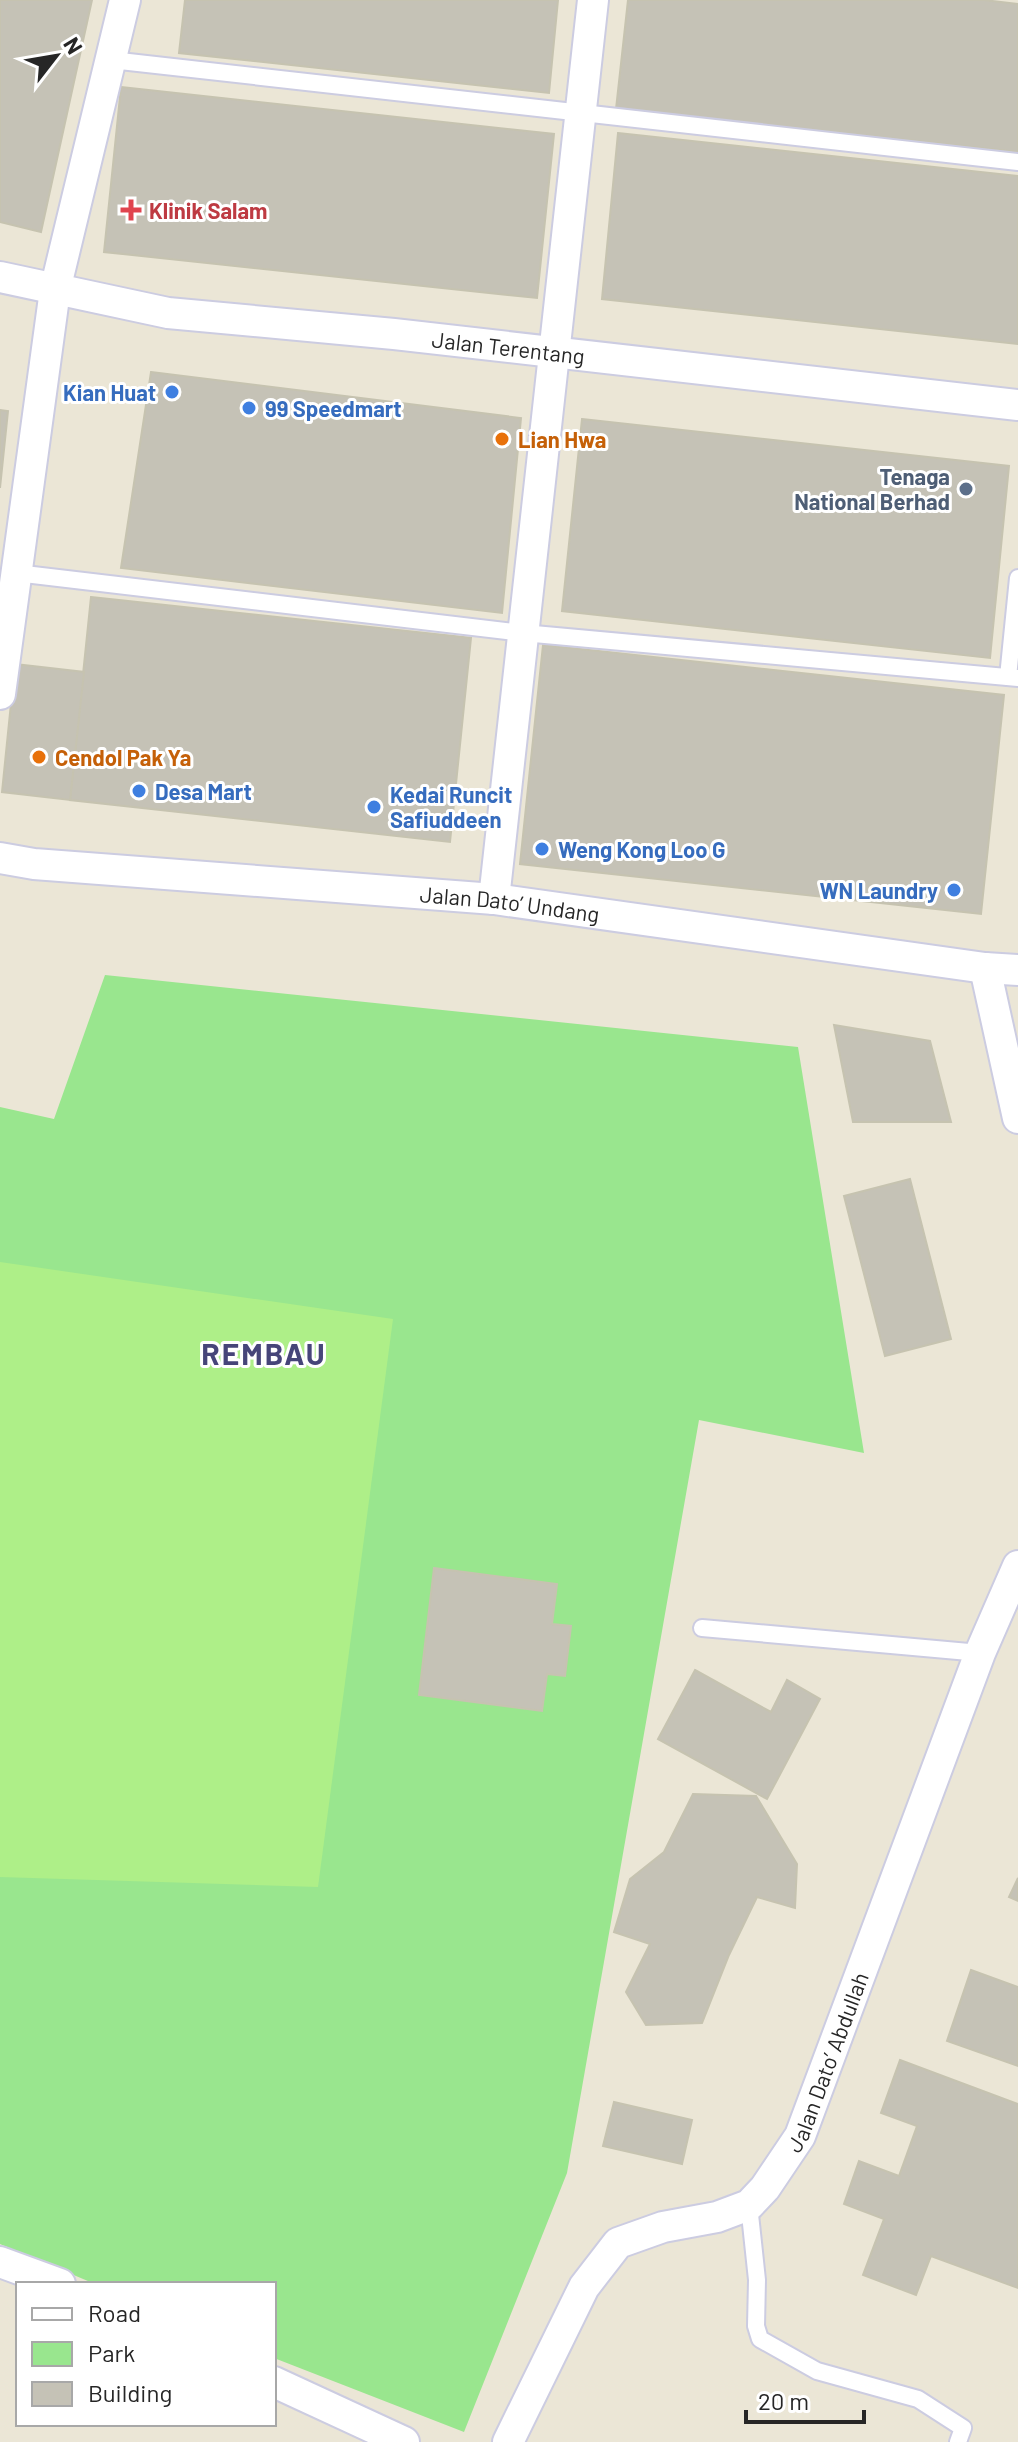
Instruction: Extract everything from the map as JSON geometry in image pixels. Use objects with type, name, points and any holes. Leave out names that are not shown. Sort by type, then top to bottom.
[{"type":"street","points":[[0,694],[55,290],[125,0]]},
{"type":"street","points":[[494,899],[593,0]]},
{"type":"street","name":"Jalan Terentang","points":[[0,277],[168,313],[394,334],[1018,405]]},
{"type":"street","name":"Jalan Dato’ Undang","points":[[0,858],[34,864],[494,899],[985,968],[1018,970]]},
{"type":"street","points":[[985,968],[1018,1118]]},
{"type":"street","name":"Jalan Dato’ Abdullah","points":[[749,2205],[765,2188],[800,2136],[980,1653],[1018,1566]]},
{"type":"street","points":[[508,2442],[584,2287],[618,2243],[663,2227],[717,2217],[749,2205]]},
{"type":"street","points":[[0,2262],[55,2282]]},
{"type":"street","points":[[276,2383],[404,2442]]},
{"type":"lane","points":[[111,60],[1018,162]]},
{"type":"lane","points":[[16,573],[523,633],[1013,677],[1018,578]]},
{"type":"lane","points":[[702,1628],[980,1653]]},
{"type":"lane","points":[[749,2205],[757,2280],[756,2326],[760,2339],[817,2371],[918,2399],[963,2428],[958,2442]]},
{"type":"green space","points":[[105,975],[798,1047],[864,1453],[699,1420],[567,2173],[464,2432],[276,2359],[276,2282],[90,2282],[0,2244],[0,1107],[54,1119]]},
{"type":"green space","points":[[0,1262],[393,1319],[318,1887],[0,1877]]},
{"type":"building","points":[[0,0],[92,0],[41,232],[0,222]]},
{"type":"building","points":[[185,0],[558,0],[549,93],[179,53]]},
{"type":"building","points":[[628,0],[984,0],[1018,4],[1018,152],[616,109]]},
{"type":"building","points":[[121,87],[554,134],[537,298],[104,252]]},
{"type":"building","points":[[618,133],[1018,176],[1018,344],[602,299]]},
{"type":"building","points":[[151,372],[521,418],[502,613],[121,568]]},
{"type":"building","points":[[0,410],[8,411],[0,488]]},
{"type":"building","points":[[582,419],[1009,466],[990,658],[562,611]]},
{"type":"building","points":[[91,597],[471,638],[450,842],[70,800]]},
{"type":"building","points":[[543,645],[1004,695],[981,914],[520,864]]},
{"type":"building","points":[[15,664],[84,672],[70,800],[2,792]]},
{"type":"building","points":[[834,1025],[930,1041],[951,1122],[853,1122]]},
{"type":"building","points":[[910,1179],[951,1339],[885,1356],[844,1196]]},
{"type":"building","points":[[434,1568],[557,1584],[552,1624],[571,1626],[565,1676],[547,1674],[542,1711],[419,1695]]},
{"type":"building","points":[[695,1670],[771,1712],[787,1680],[820,1699],[767,1799],[658,1739]]},
{"type":"building","points":[[693,1794],[756,1796],[797,1864],[795,1908],[757,1897],[729,1955],[702,2023],[646,2025],[626,1992],[650,1944],[614,1932],[630,1879],[664,1852]]},
{"type":"building","points":[[1018,1878],[1018,1901],[1009,1897]]},
{"type":"building","points":[[971,1970],[1018,1987],[1018,2066],[947,2041]]},
{"type":"building","points":[[900,2060],[1018,2104],[1018,2288],[931,2256],[916,2295],[863,2275],[884,2219],[844,2204],[859,2161],[899,2176],[917,2126],[881,2113]]},
{"type":"building","points":[[614,2102],[692,2120],[682,2164],[603,2146]]},
{"type":"place","name":"Klinik Salam","points":[[131,210]]},
{"type":"place","name":"Kian Huat","points":[[172,392]]},
{"type":"place","name":"99 Speedmart","points":[[249,408]]},
{"type":"place","name":"Lian Hwa","points":[[502,439]]},
{"type":"place","name":"Tenaga National Berhad","points":[[966,489]]},
{"type":"place","name":"Cendol Pak Ya","points":[[39,757]]},
{"type":"place","name":"Desa Mart","points":[[139,791]]},
{"type":"place","name":"Kedai Runcit Safiuddeen","points":[[374,807]]},
{"type":"place","name":"Weng Kong Loo G","points":[[542,849]]},
{"type":"place","name":"WN Laundry","points":[[954,890]]},
{"type":"district","name":"REMBAU","points":[[264,1353]]}]
